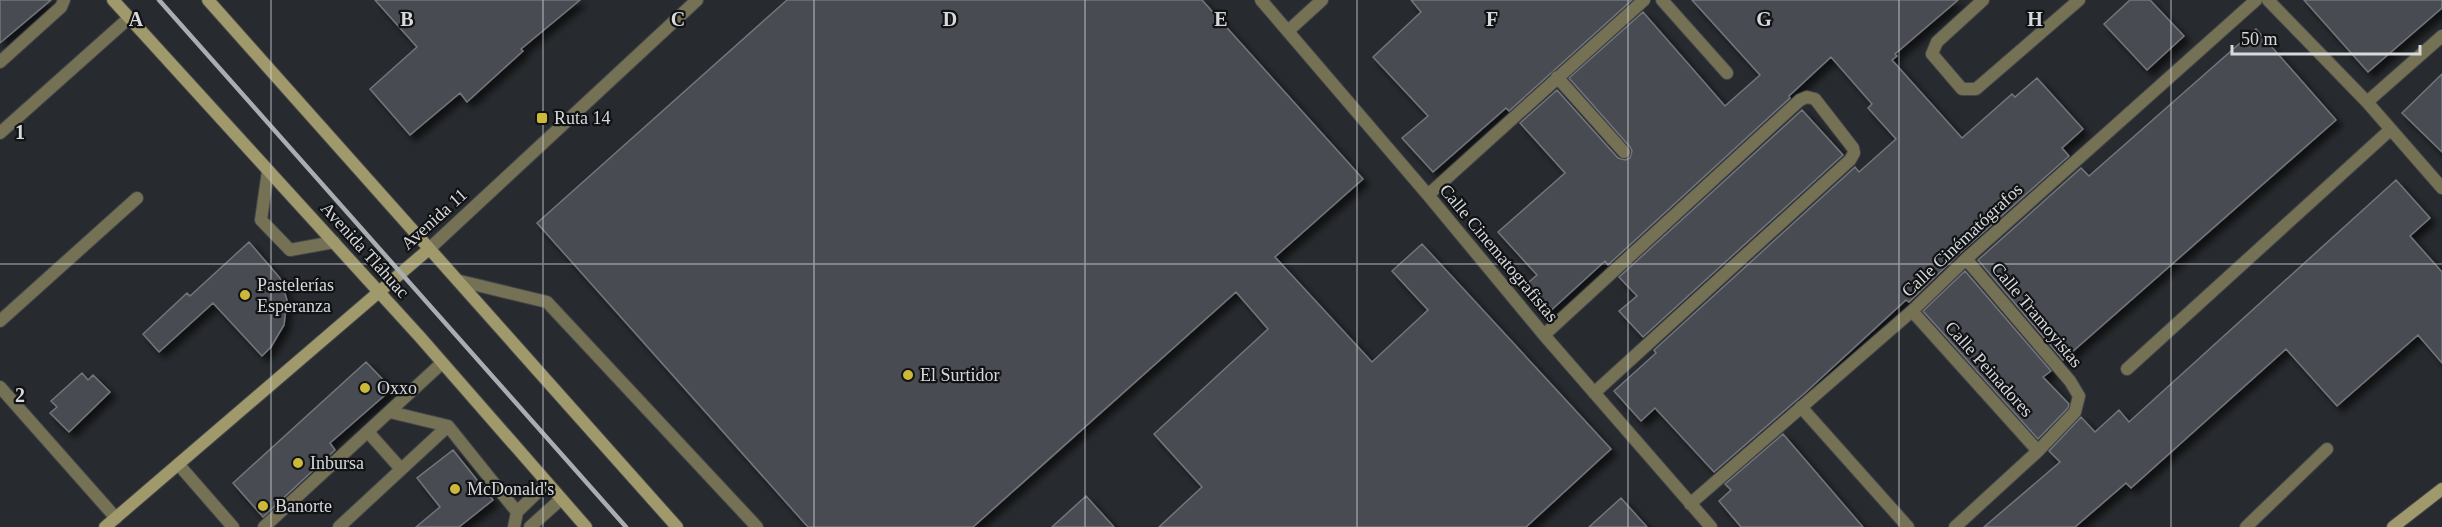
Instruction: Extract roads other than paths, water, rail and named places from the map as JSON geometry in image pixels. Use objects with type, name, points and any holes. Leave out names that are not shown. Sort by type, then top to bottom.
[{"type":"main road","name":"Avenida Tláhuac","points":[[113,0],[379,292],[586,527]]},
{"type":"main road","points":[[208,0],[677,527]]},
{"type":"main road","name":"Avenida 11","points":[[105,527],[429,249]]},
{"type":"main road","points":[[2393,527],[2442,489]]},
{"type":"street","points":[[0,62],[61,7],[64,0]]},
{"type":"street","name":"Avenida 11","points":[[429,249],[697,0]]},
{"type":"street","name":"Calle Cinematografistas","points":[[1261,0],[1544,335],[1711,527]]},
{"type":"street","points":[[1287,31],[1322,0]]},
{"type":"street","points":[[1428,195],[1644,0]]},
{"type":"street","points":[[1662,0],[1727,73]]},
{"type":"street","points":[[1983,0],[1937,42],[1932,54],[1962,89],[1976,89],[2079,0]]},
{"type":"street","name":"Calle Cinématógrafos","points":[[1690,504],[1912,311],[2256,0]]},
{"type":"street","points":[[2268,0],[2367,102],[2442,188]]},
{"type":"street","points":[[0,133],[129,18]]},
{"type":"street","points":[[2367,102],[2442,36]]},
{"type":"street","points":[[1557,77],[1624,152]]},
{"type":"street","points":[[1544,335],[1800,100],[1807,97],[1815,99],[1853,148],[1854,153],[1850,160],[1594,393]]},
{"type":"street","points":[[2127,369],[2390,130]]},
{"type":"street","points":[[268,171],[261,220],[290,250],[334,242]]},
{"type":"street","points":[[0,321],[137,198]]},
{"type":"street","name":"Calle Tramoyistas","points":[[1966,260],[2070,381],[2079,396],[2075,412],[2038,451]]},
{"type":"street","points":[[460,281],[547,302],[757,527]]},
{"type":"street","name":"Calle Peinadores","points":[[1912,311],[2038,451]]},
{"type":"street","points":[[264,527],[442,363]]},
{"type":"street","points":[[0,387],[116,518]]},
{"type":"street","points":[[1801,407],[1908,527]]},
{"type":"street","points":[[390,412],[448,426],[517,512]]},
{"type":"street","points":[[339,527],[448,426]]},
{"type":"street","points":[[368,432],[401,469]]},
{"type":"street","points":[[2246,527],[2327,449]]},
{"type":"street","points":[[1955,527],[2038,451]]},
{"type":"street","points":[[179,465],[233,527]]},
{"type":"street","points":[[514,527],[517,512],[547,483]]},
{"type":"street","points":[[530,527],[561,499]]},
{"type":"railway","points":[[159,0],[626,527]]},
{"type":"place","name":"Ruta 14","points":[[542,118]]},
{"type":"place","name":"Pastelerías Esperanza","points":[[245,295]]},
{"type":"place","name":"El Surtidor","points":[[908,375]]},
{"type":"place","name":"Oxxo","points":[[365,388]]},
{"type":"place","name":"Inbursa","points":[[298,463]]},
{"type":"place","name":"McDonald's","points":[[455,489]]},
{"type":"place","name":"Banorte","points":[[263,506]]}]
